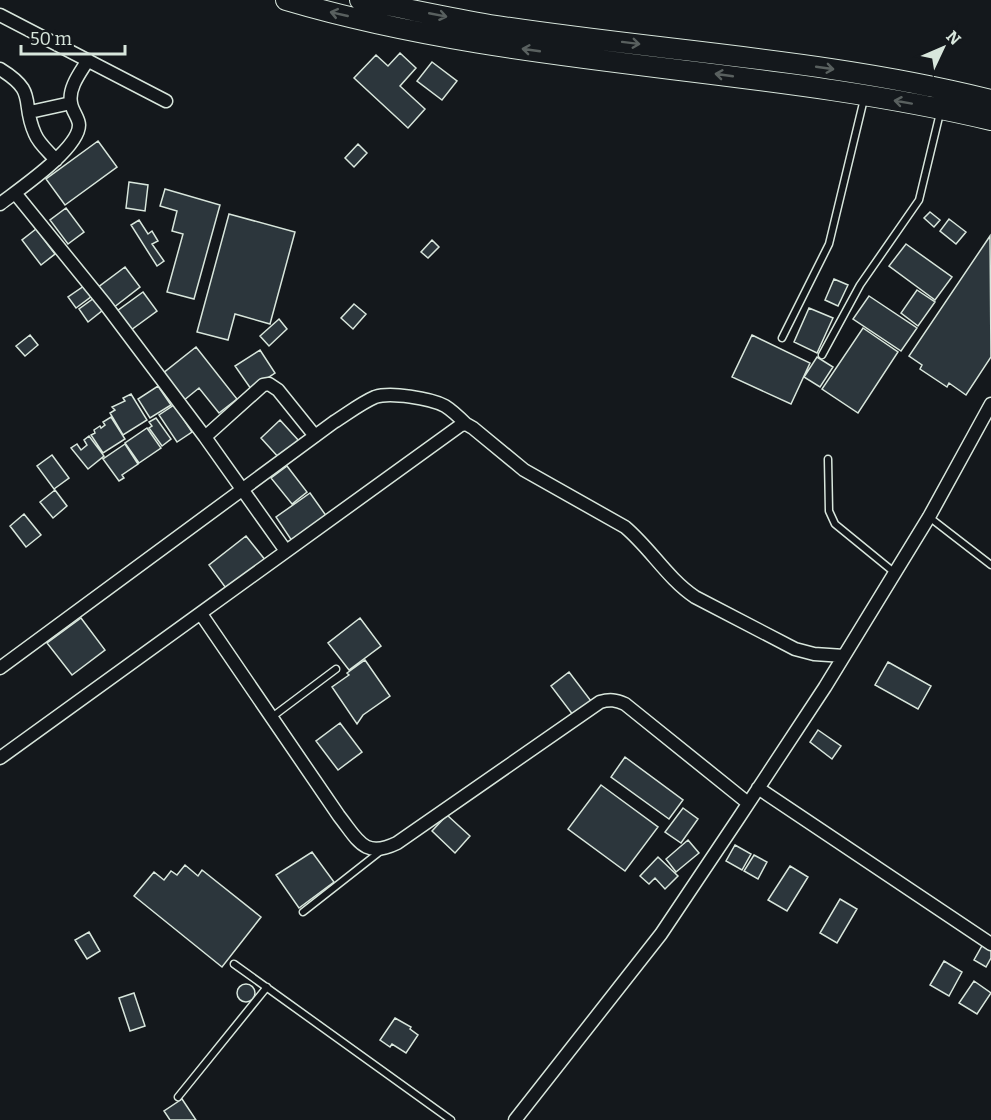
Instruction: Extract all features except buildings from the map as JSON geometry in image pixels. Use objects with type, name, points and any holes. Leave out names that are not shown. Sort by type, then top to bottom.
[{"type":"main road","points":[[286,0],[420,33],[528,50],[865,95],[941,108],[991,120]]},
{"type":"main road","points":[[360,0],[490,25],[870,74],[945,88],[991,100]]},
{"type":"main road","points":[[765,81],[768,60]]},
{"type":"street","points":[[0,15],[166,101]]},
{"type":"street","points":[[0,204],[56,160],[77,133],[79,124],[71,103],[71,92],[88,60]]},
{"type":"street","points":[[0,69],[18,81],[23,88],[37,139],[56,160]]},
{"type":"street","points":[[30,112],[71,103]]},
{"type":"street","points":[[15,193],[105,304],[205,437],[286,551]]},
{"type":"street","points":[[205,437],[263,385],[269,384],[278,390],[315,436]]},
{"type":"street","points":[[0,668],[315,436],[372,398],[383,395],[436,402],[446,407],[524,470],[625,527],[636,536],[680,587],[695,597],[795,649],[814,654],[844,656]]},
{"type":"street","points":[[514,1120],[661,934],[844,656],[929,517],[991,405]]},
{"type":"street","points":[[0,758],[457,426],[466,424]]},
{"type":"street","points":[[201,614],[339,816],[360,842],[374,850],[397,843],[600,702],[608,699],[616,700],[633,711],[748,803]]},
{"type":"street","points":[[758,788],[991,944]]},
{"type":"lane","points":[[782,338],[829,244],[865,95]]},
{"type":"lane","points":[[822,355],[860,285],[919,200],[941,108]]},
{"type":"lane","points":[[828,459],[829,511],[835,524],[895,573]]},
{"type":"lane","points":[[929,517],[991,565]]},
{"type":"lane","points":[[271,717],[336,669]]},
{"type":"lane","points":[[303,912],[383,849]]},
{"type":"lane","points":[[234,964],[452,1120]]},
{"type":"lane","points":[[178,1097],[267,987]]}]
